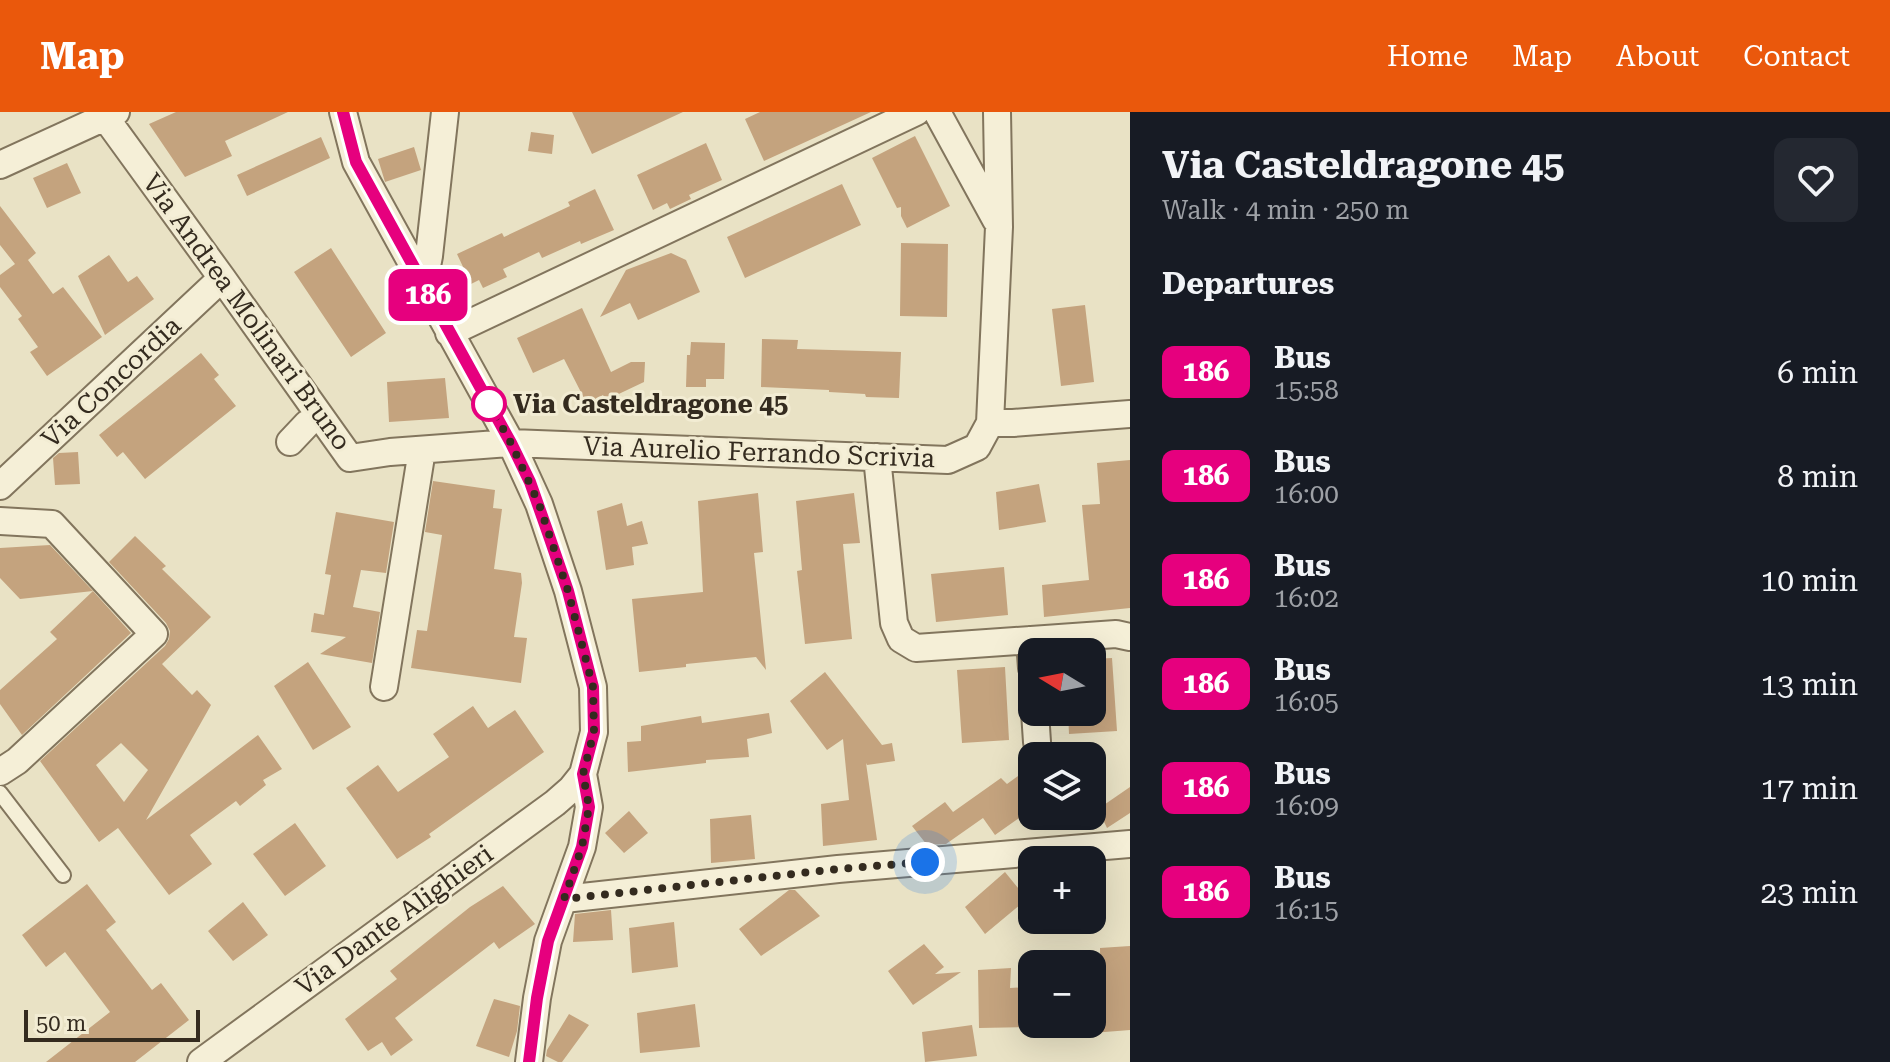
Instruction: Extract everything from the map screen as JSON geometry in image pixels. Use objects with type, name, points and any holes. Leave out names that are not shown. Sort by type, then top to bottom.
[{"type":"street","points":[[343,112],[356,162],[530,482],[568,591],[593,687],[594,732],[583,774],[589,807],[582,847],[548,941],[529,1062]]},
{"type":"street","points":[[423,286],[445,112]]},
{"type":"street","points":[[449,333],[916,112]]},
{"type":"street","points":[[937,112],[999,227]]},
{"type":"street","points":[[997,112],[999,227],[990,423],[1130,414]]},
{"type":"street","points":[[0,165],[110,114]]},
{"type":"street","name":"Via Andrea Molinari Bruno","points":[[110,114],[350,458],[511,443]]},
{"type":"street","name":"Via Concordia","points":[[0,486],[222,278]]},
{"type":"street","name":"Via Aurelio Ferrando Scrivia","points":[[511,443],[948,460],[977,447],[990,423]]},
{"type":"street","points":[[384,687],[422,450]]},
{"type":"street","points":[[877,457],[894,623],[901,639],[916,648],[1018,641]]},
{"type":"street","points":[[0,521],[52,524],[154,634],[1,776]]},
{"type":"street","points":[[1059,638],[1116,634],[1130,637]]},
{"type":"street","points":[[1036,726],[1037,742]]},
{"type":"street","name":"Via Dante Alighieri","points":[[201,1062],[555,803],[583,774]]},
{"type":"street","points":[[564,899],[838,869],[1130,844]]},
{"type":"lane","points":[[1,776],[63,875]]},
{"type":"building","points":[[176,112],[288,112],[225,141],[232,156],[185,177],[149,124]]},
{"type":"building","points":[[572,112],[683,112],[592,154]]},
{"type":"building","points":[[760,112],[871,112],[764,161],[745,119]]},
{"type":"building","points":[[531,132],[554,135],[552,154],[528,151]]},
{"type":"building","points":[[915,136],[950,206],[907,228],[901,216],[901,207],[897,208],[872,158]]},
{"type":"building","points":[[321,137],[330,158],[247,196],[237,175]]},
{"type":"building","points":[[706,143],[722,180],[689,195],[691,199],[670,209],[667,203],[653,210],[637,175]]},
{"type":"building","points":[[414,147],[421,170],[385,182],[378,159]]},
{"type":"building","points":[[67,163],[81,193],[47,208],[33,178]]},
{"type":"building","points":[[842,184],[861,225],[745,278],[727,237]]},
{"type":"building","points":[[595,189],[614,230],[542,258],[539,252],[503,269],[507,277],[483,288],[479,280],[471,284],[457,254],[502,233],[504,237],[570,206],[568,202]]},
{"type":"building","points":[[0,206],[36,253],[28,260],[53,294],[63,287],[102,337],[47,376],[30,352],[38,347],[18,319],[22,316],[0,287],[0,275],[15,264],[0,245]]},
{"type":"building","points":[[901,243],[948,244],[947,317],[900,316]]},
{"type":"building","points":[[331,248],[386,333],[351,357],[294,272]]},
{"type":"building","points":[[671,253],[686,260],[700,292],[638,320],[630,303],[600,317],[626,270]]},
{"type":"building","points":[[109,255],[128,282],[137,276],[154,299],[105,335],[78,276]]},
{"type":"building","points":[[1085,305],[1094,382],[1061,386],[1052,309]]},
{"type":"building","points":[[582,308],[611,372],[631,362],[645,362],[644,382],[606,400],[603,395],[587,404],[564,359],[533,373],[517,338]]},
{"type":"building","points":[[762,339],[798,340],[797,349],[901,352],[899,398],[866,397],[865,394],[829,390],[761,387]]},
{"type":"building","points":[[691,342],[725,343],[724,379],[706,379],[706,387],[686,387],[687,355],[690,355]]},
{"type":"building","points":[[201,353],[219,375],[214,379],[236,406],[145,479],[123,452],[117,457],[99,435]]},
{"type":"building","points":[[445,378],[449,418],[389,422],[387,382]]},
{"type":"building","points":[[78,452],[80,484],[55,485],[53,458],[59,453]]},
{"type":"building","points":[[1130,460],[1130,608],[1044,617],[1042,585],[1089,580],[1082,505],[1100,504],[1097,463]]},
{"type":"building","points":[[433,481],[495,490],[493,508],[502,509],[494,569],[521,573],[514,637],[527,638],[521,683],[411,668],[417,630],[427,631],[442,535],[425,532]]},
{"type":"building","points":[[1039,484],[1046,522],[999,530],[996,492]]},
{"type":"building","points":[[758,493],[763,552],[754,553],[766,670],[756,657],[639,672],[632,599],[703,592],[698,501]]},
{"type":"building","points":[[854,493],[860,543],[843,544],[852,639],[805,644],[797,571],[802,570],[796,501]]},
{"type":"building","points":[[622,503],[627,526],[642,521],[648,544],[632,547],[634,565],[606,570],[597,511]]},
{"type":"building","points":[[336,512],[394,522],[386,573],[361,570],[353,607],[380,612],[372,663],[320,654],[346,637],[311,632],[314,613],[324,615],[331,575],[325,574]]},
{"type":"building","points":[[135,536],[166,566],[162,569],[211,617],[162,664],[192,695],[197,690],[211,705],[146,820],[258,735],[282,769],[263,780],[266,785],[240,806],[236,801],[190,835],[212,864],[169,895],[118,828],[99,842],[40,761],[169,639],[170,631],[166,623],[109,562]],"holes":[[[121,743],[148,770],[124,802],[96,765]]]},
{"type":"building","points":[[50,545],[93,591],[20,599],[0,578],[0,548]]},
{"type":"building","points":[[1004,567],[1008,615],[936,622],[931,574]]},
{"type":"building","points":[[93,591],[131,633],[22,735],[0,704],[0,690],[57,639],[50,632]]},
{"type":"building","points":[[1106,658],[1112,658],[1117,731],[1069,734],[1069,726],[1106,726]]},
{"type":"building","points":[[308,662],[351,727],[313,750],[274,686]]},
{"type":"building","points":[[1005,667],[1009,740],[962,743],[957,670]]},
{"type":"building","points":[[825,672],[882,745],[892,743],[895,761],[866,763],[877,840],[823,846],[821,804],[849,800],[843,739],[827,750],[790,701]]},
{"type":"building","points":[[473,706],[488,728],[515,710],[544,752],[397,859],[346,788],[378,765],[398,792],[449,757],[433,734]]},
{"type":"building","points":[[769,713],[772,733],[747,739],[749,757],[628,772],[627,742],[641,741],[641,726],[701,716],[702,723]]},
{"type":"building","points":[[1018,776],[1018,819],[995,835],[983,818],[946,844],[927,845],[912,826],[945,802],[953,812],[1001,778],[1007,784]]},
{"type":"building","points":[[1130,787],[1130,813],[1107,828],[1106,804]]},
{"type":"building","points":[[629,811],[648,833],[624,853],[605,833]]},
{"type":"building","points":[[751,815],[755,859],[711,863],[710,819]]},
{"type":"building","points":[[295,823],[326,866],[285,896],[253,854]]},
{"type":"building","points":[[1005,872],[1018,888],[1018,906],[985,934],[965,907]]},
{"type":"building","points":[[87,884],[116,922],[106,930],[152,990],[161,983],[189,1020],[135,1062],[46,1062],[110,1012],[65,952],[46,967],[22,935]]},
{"type":"building","points":[[503,886],[535,924],[499,949],[494,942],[395,1018],[413,1040],[391,1056],[382,1042],[368,1051],[345,1019],[397,979],[390,971],[470,907]]},
{"type":"building","points":[[789,890],[795,890],[820,916],[761,956],[739,929]]},
{"type":"building","points":[[243,902],[268,935],[233,961],[208,931]]},
{"type":"building","points":[[611,910],[613,940],[573,942],[575,914]]},
{"type":"building","points":[[674,922],[678,967],[632,973],[629,928]]},
{"type":"building","points":[[924,944],[944,967],[935,974],[961,972],[913,1005],[888,971]]},
{"type":"building","points":[[1130,946],[1130,1030],[1106,1032],[1106,950],[1100,948]]},
{"type":"building","points":[[1011,968],[1010,988],[1018,988],[1018,1027],[979,1028],[978,970]]},
{"type":"building","points":[[494,999],[520,1006],[509,1057],[476,1046]]},
{"type":"building","points":[[695,1004],[700,1047],[640,1053],[637,1013]]},
{"type":"building","points":[[569,1014],[589,1025],[562,1062],[558,1062],[546,1056],[547,1050]]},
{"type":"building","points":[[972,1025],[977,1056],[925,1062],[922,1032]]},
{"type":"bus line","name":"186","points":[[343,112],[356,162],[530,482],[568,591],[593,687],[594,732],[583,774],[589,807],[582,847],[548,941],[529,1062]]},
{"type":"place","name":"Via Casteldragone 45","points":[[489,404]]},
{"type":"route","points":[[489,404],[539,504],[568,591],[593,687],[594,732],[583,774],[589,807],[582,847],[564,899],[925,862]]}]
